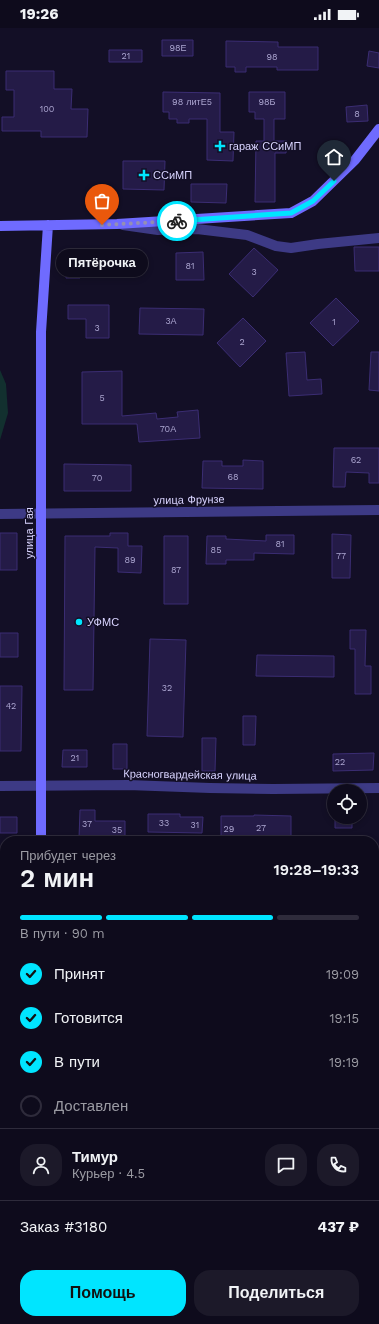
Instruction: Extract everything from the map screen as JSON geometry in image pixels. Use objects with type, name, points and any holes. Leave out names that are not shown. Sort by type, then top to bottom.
[{"type":"street","points":[[0,226],[117,224],[291,213],[313,201],[354,160],[379,129]]},
{"type":"street","points":[[186,220],[197,229]]},
{"type":"street","points":[[117,224],[158,230],[197,229],[248,235],[276,246],[291,248],[379,238]]},
{"type":"street","name":"улица Гая","points":[[41,836],[41,332],[48,225]]},
{"type":"street","name":"улица Фрунзе","points":[[0,514],[379,510]]},
{"type":"street","name":"Красногвардейская улица","points":[[0,786],[128,785],[210,788],[379,788]]},
{"type":"green space","points":[[0,370],[6,384],[8,413],[0,440]]},
{"type":"building","points":[[162,40],[193,40],[193,56],[162,56]]},
{"type":"building","points":[[226,41],[278,42],[278,47],[318,47],[318,70],[277,70],[277,67],[246,67],[246,72],[235,72],[235,67],[226,67]]},
{"type":"building","points":[[109,50],[142,50],[142,62],[109,62]]},
{"type":"building","points":[[369,51],[379,53],[379,68],[367,66]]},
{"type":"building","points":[[6,71],[54,71],[54,89],[72,89],[71,109],[88,109],[87,137],[41,137],[41,131],[2,131],[2,117],[14,117],[14,90],[6,90]]},
{"type":"building","points":[[163,92],[220,93],[220,132],[234,132],[233,161],[207,160],[207,119],[189,119],[189,123],[177,123],[177,119],[169,119],[169,112],[163,112]]},
{"type":"building","points":[[249,92],[285,92],[285,119],[274,119],[274,141],[287,141],[286,153],[275,153],[275,202],[255,202],[256,141],[264,141],[264,119],[255,119],[255,112],[249,112]]},
{"type":"building","points":[[367,105],[368,121],[347,122],[346,107]]},
{"type":"building","name":"ССиМП","points":[[123,161],[165,161],[164,190],[123,189]]},
{"type":"building","name":"гараж ССиМП","points":[[191,184],[227,184],[226,203],[191,202]]},
{"type":"building","points":[[354,247],[379,247],[379,271],[355,271]]},
{"type":"building","points":[[254,248],[278,270],[253,297],[229,274]]},
{"type":"building","points":[[133,251],[134,267],[117,267],[117,272],[80,273],[80,278],[66,278],[65,252]]},
{"type":"building","points":[[203,252],[204,280],[176,280],[176,253]]},
{"type":"building","points":[[336,298],[359,321],[333,346],[310,323]]},
{"type":"building","points":[[68,305],[109,305],[109,338],[86,338],[86,319],[68,319]]},
{"type":"building","points":[[140,308],[204,309],[203,335],[139,334]]},
{"type":"building","points":[[243,318],[266,341],[240,367],[217,343]]},
{"type":"building","points":[[305,352],[307,380],[321,379],[322,394],[289,396],[286,353]]},
{"type":"building","points":[[371,352],[379,352],[379,391],[369,390]]},
{"type":"building","points":[[122,371],[122,416],[156,413],[157,419],[178,417],[177,412],[198,410],[200,438],[139,442],[137,424],[82,424],[82,372]]},
{"type":"building","points":[[334,448],[379,448],[379,483],[369,483],[369,473],[346,472],[345,487],[333,487]]},
{"type":"building","points":[[243,460],[263,461],[263,489],[202,488],[203,461],[222,461],[222,466],[243,466]]},
{"type":"building","points":[[64,464],[131,465],[131,491],[64,491]]},
{"type":"building","points":[[0,533],[17,533],[17,570],[0,570]]},
{"type":"building","name":"УФМС","points":[[110,533],[128,533],[128,546],[142,546],[141,573],[118,572],[118,548],[95,547],[93,690],[64,690],[65,536],[110,536]]},
{"type":"building","points":[[332,534],[351,535],[350,578],[332,578]]},
{"type":"building","points":[[266,535],[294,535],[294,554],[254,553],[254,560],[226,560],[226,564],[206,564],[207,536],[226,536],[226,539],[266,541]]},
{"type":"building","points":[[164,536],[188,536],[188,604],[164,604]]},
{"type":"building","points":[[350,630],[366,630],[365,666],[371,666],[371,694],[355,694],[355,649],[350,649]]},
{"type":"building","points":[[0,633],[18,633],[18,657],[0,657]]},
{"type":"building","points":[[150,639],[186,640],[183,737],[147,736]]},
{"type":"building","points":[[257,655],[334,656],[334,677],[256,676]]},
{"type":"building","points":[[0,686],[22,686],[21,751],[0,751]]},
{"type":"building","points":[[243,716],[256,716],[255,745],[243,745]]},
{"type":"building","points":[[202,738],[216,738],[215,771],[202,771]]},
{"type":"building","points":[[113,744],[127,744],[127,769],[113,769]]},
{"type":"building","points":[[63,750],[87,750],[87,767],[62,767]]},
{"type":"building","points":[[374,753],[373,770],[333,771],[333,754]]},
{"type":"building","points":[[80,810],[95,810],[95,821],[125,821],[125,836],[79,836]]},
{"type":"building","points":[[148,814],[180,814],[180,817],[203,817],[202,833],[148,832]]},
{"type":"building","points":[[221,816],[291,816],[291,836],[221,836]]},
{"type":"building","points":[[0,817],[17,817],[17,833],[0,833]]},
{"type":"building","points":[[335,824],[352,824],[352,828],[335,828]]},
{"type":"way so far","points":[[102,225],[177,221]]},
{"type":"place","name":"гараж ССиМП","points":[[220,146]]},
{"type":"place","name":"ССиМП","points":[[144,175]]},
{"type":"place","name":"Пятёрочка","points":[[102,225]]},
{"type":"place","name":"УФМС","points":[[79,622]]},
{"type":"route","points":[[177,221],[291,213],[313,201],[334,181]]}]
